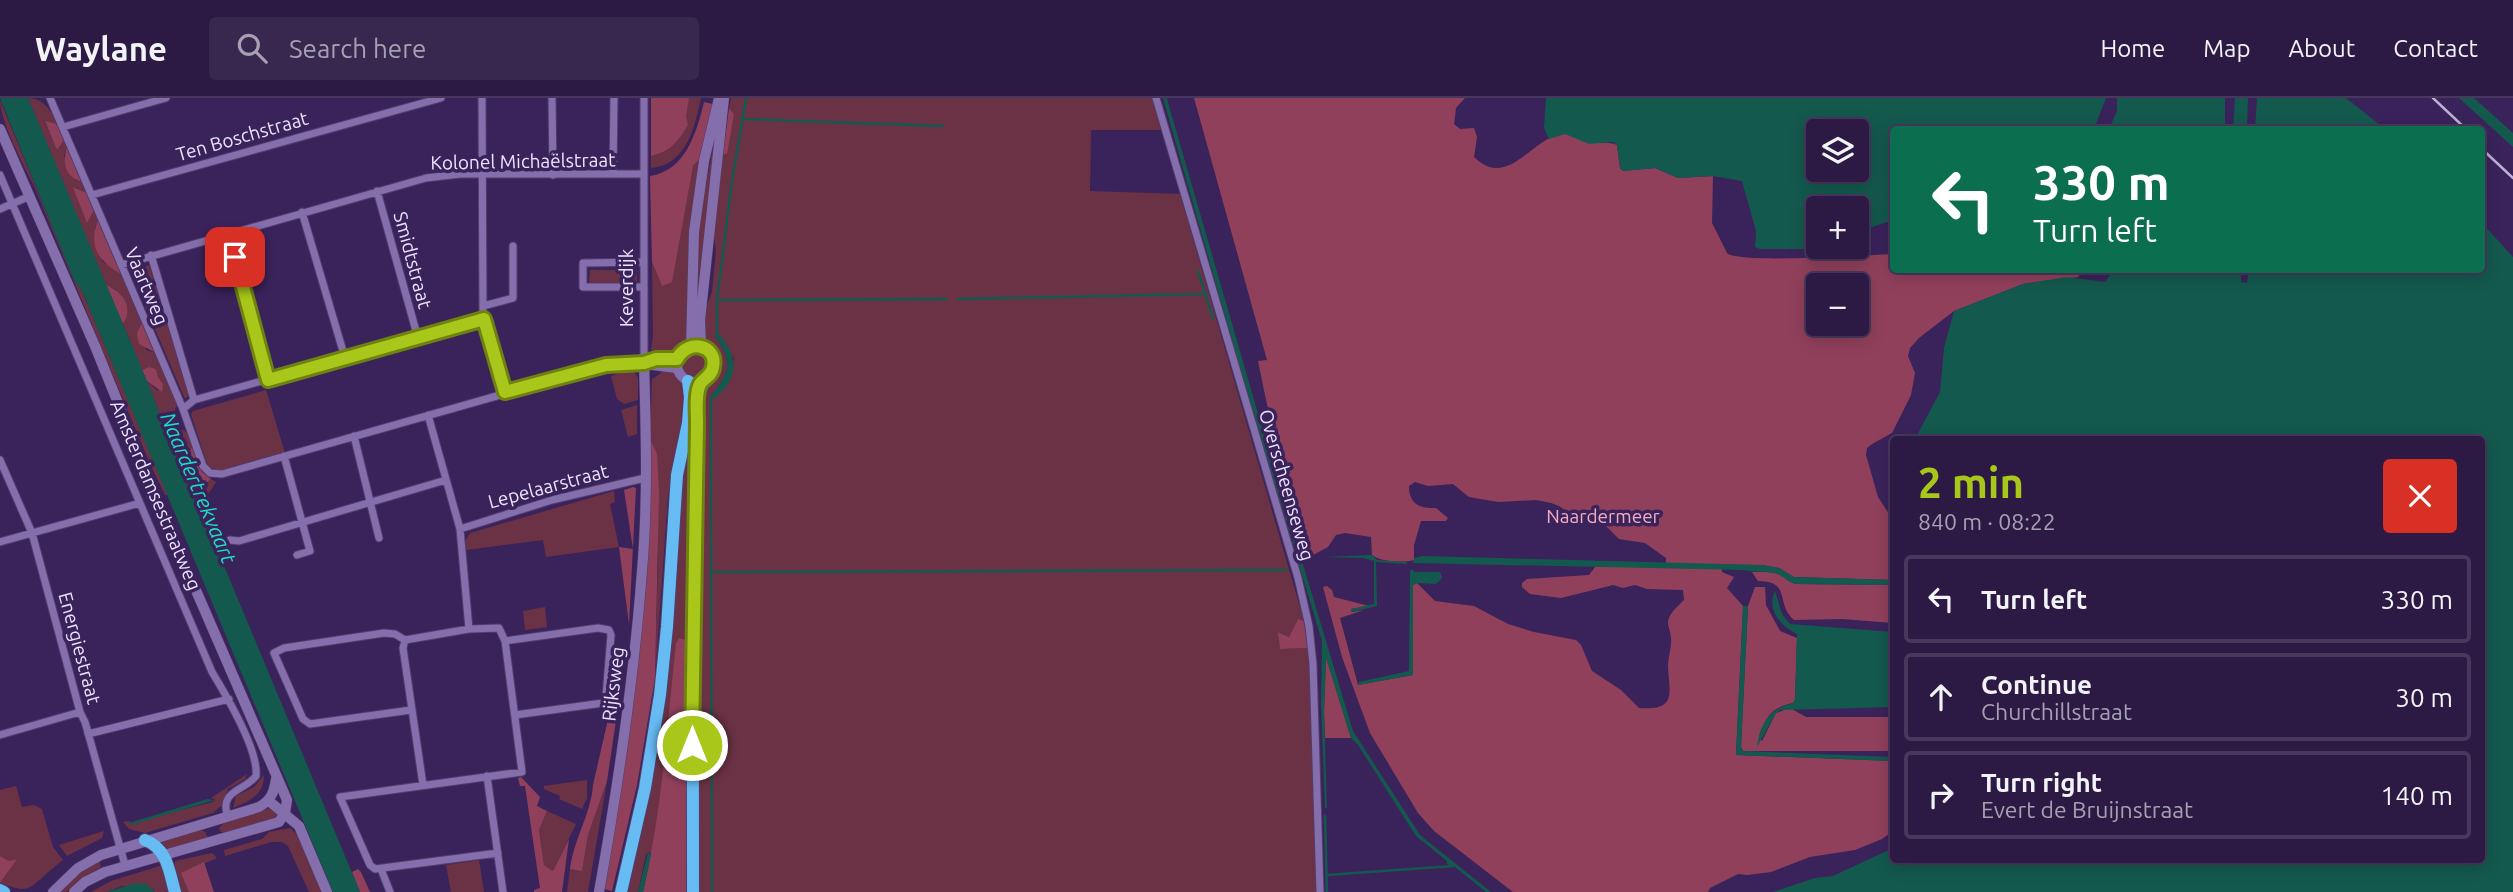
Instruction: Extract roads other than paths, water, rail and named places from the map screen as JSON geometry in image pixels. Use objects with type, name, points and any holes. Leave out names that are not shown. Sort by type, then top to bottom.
[{"type":"highway","points":[[621,892],[645,789],[660,695],[677,475],[688,423],[688,381]]},
{"type":"highway","points":[[693,892],[693,603],[698,394],[701,382]]},
{"type":"highway","points":[[145,841],[156,845],[164,855],[176,892]]},
{"type":"main road","points":[[696,346],[694,232],[704,161],[719,98]]},
{"type":"main road","points":[[696,346],[724,98]]},
{"type":"main road","name":"Amsterdamsestraatweg","points":[[0,129],[287,800],[285,813]]},
{"type":"main road","points":[[696,346],[711,355],[714,362],[711,374],[701,382],[688,381],[682,377],[677,363],[685,349],[696,346]]},
{"type":"main road","points":[[644,363],[677,363]]},
{"type":"main road","name":"Keverdijk","points":[[644,363],[645,478]]},
{"type":"main road","name":"Rijksweg","points":[[599,892],[617,791],[631,688],[643,569],[645,478]]},
{"type":"main road","points":[[53,892],[87,862],[120,847],[259,807],[269,801],[275,791],[276,775]]},
{"type":"main road","points":[[269,801],[299,826],[327,892]]},
{"type":"main road","points":[[74,892],[94,877],[125,865],[279,822],[285,813]]},
{"type":"main road","points":[[209,822],[216,840]]},
{"type":"street","name":"Vaartweg","points":[[50,98],[183,409],[203,466],[210,473],[222,474],[284,456]]},
{"type":"street","points":[[63,127],[166,98]]},
{"type":"street","name":"Ten Boschstraat","points":[[92,195],[442,98]]},
{"type":"street","points":[[482,98],[484,319],[505,392]]},
{"type":"street","points":[[552,98],[554,175]]},
{"type":"street","points":[[613,174],[614,98]]},
{"type":"street","name":"Keverdijk","points":[[644,98],[644,363]]},
{"type":"street","name":"Overscheenseweg","points":[[1156,98],[1298,578],[1309,626],[1313,664],[1320,892]]},
{"type":"street","name":"Kolonel Michaëlstraat","points":[[121,265],[151,254],[426,178],[460,174],[643,174]]},
{"type":"street","name":"Amsterdamsestraatweg","points":[[0,175],[212,673],[229,699],[254,755],[257,770],[252,782],[228,797],[228,817]]},
{"type":"street","name":"Smidtstraat","points":[[377,191],[418,338]]},
{"type":"street","points":[[0,209],[30,196]]},
{"type":"street","points":[[302,212],[345,358]]},
{"type":"street","points":[[228,233],[268,380]]},
{"type":"street","points":[[483,306],[513,298],[513,246]]},
{"type":"street","name":"Vaartweg","points":[[151,254],[194,400]]},
{"type":"street","points":[[643,262],[583,263],[583,287],[644,287]]},
{"type":"street","points":[[183,409],[194,400],[484,319]]},
{"type":"street","points":[[297,555],[310,551],[284,456],[606,365],[644,363]]},
{"type":"street","points":[[428,415],[460,529],[469,629]]},
{"type":"street","points":[[354,436],[379,538]]},
{"type":"street","name":"Energiestraat","points":[[0,460],[32,533],[125,865]]},
{"type":"street","name":"Lepelaarstraat","points":[[460,529],[552,500],[645,478]]},
{"type":"street","points":[[230,540],[239,541],[446,480]]},
{"type":"street","points":[[0,542],[140,503]]},
{"type":"street","points":[[411,710],[310,724],[303,719],[274,653],[284,648],[384,633],[395,634],[405,640],[469,629],[499,628],[505,641],[522,772],[340,797],[370,865],[375,869],[498,853]]},
{"type":"street","points":[[505,641],[598,628],[609,629],[611,635],[606,696],[603,703],[515,715]]},
{"type":"street","points":[[405,640],[403,648],[423,785]]},
{"type":"street","points":[[88,734],[229,699]]},
{"type":"street","points":[[0,735],[80,712]]},
{"type":"street","points":[[487,776],[503,892]]},
{"type":"street","points":[[382,869],[390,892]]},
{"type":"waterway","points":[[717,332],[717,300],[746,98]]},
{"type":"waterway","points":[[742,119],[943,126]]},
{"type":"waterway","points":[[1198,271],[1213,318]]},
{"type":"waterway","points":[[958,299],[1205,294]]},
{"type":"waterway","points":[[717,300],[947,299]]},
{"type":"waterway","points":[[711,396],[711,572],[1286,570]]},
{"type":"waterway","points":[[711,572],[712,892]]},
{"type":"waterway","points":[[1325,816],[1327,892]]},
{"type":"waterway","points":[[1327,875],[1453,866]]},
{"type":"railway","points":[[2433,98],[2463,126]]},
{"type":"railway","points":[[2485,152],[2513,178]]},
{"type":"water label","name":"Naardertrekvaart","points":[[198,488]]},
{"type":"park label","name":"Naardermeer","points":[[1603,516]]}]
